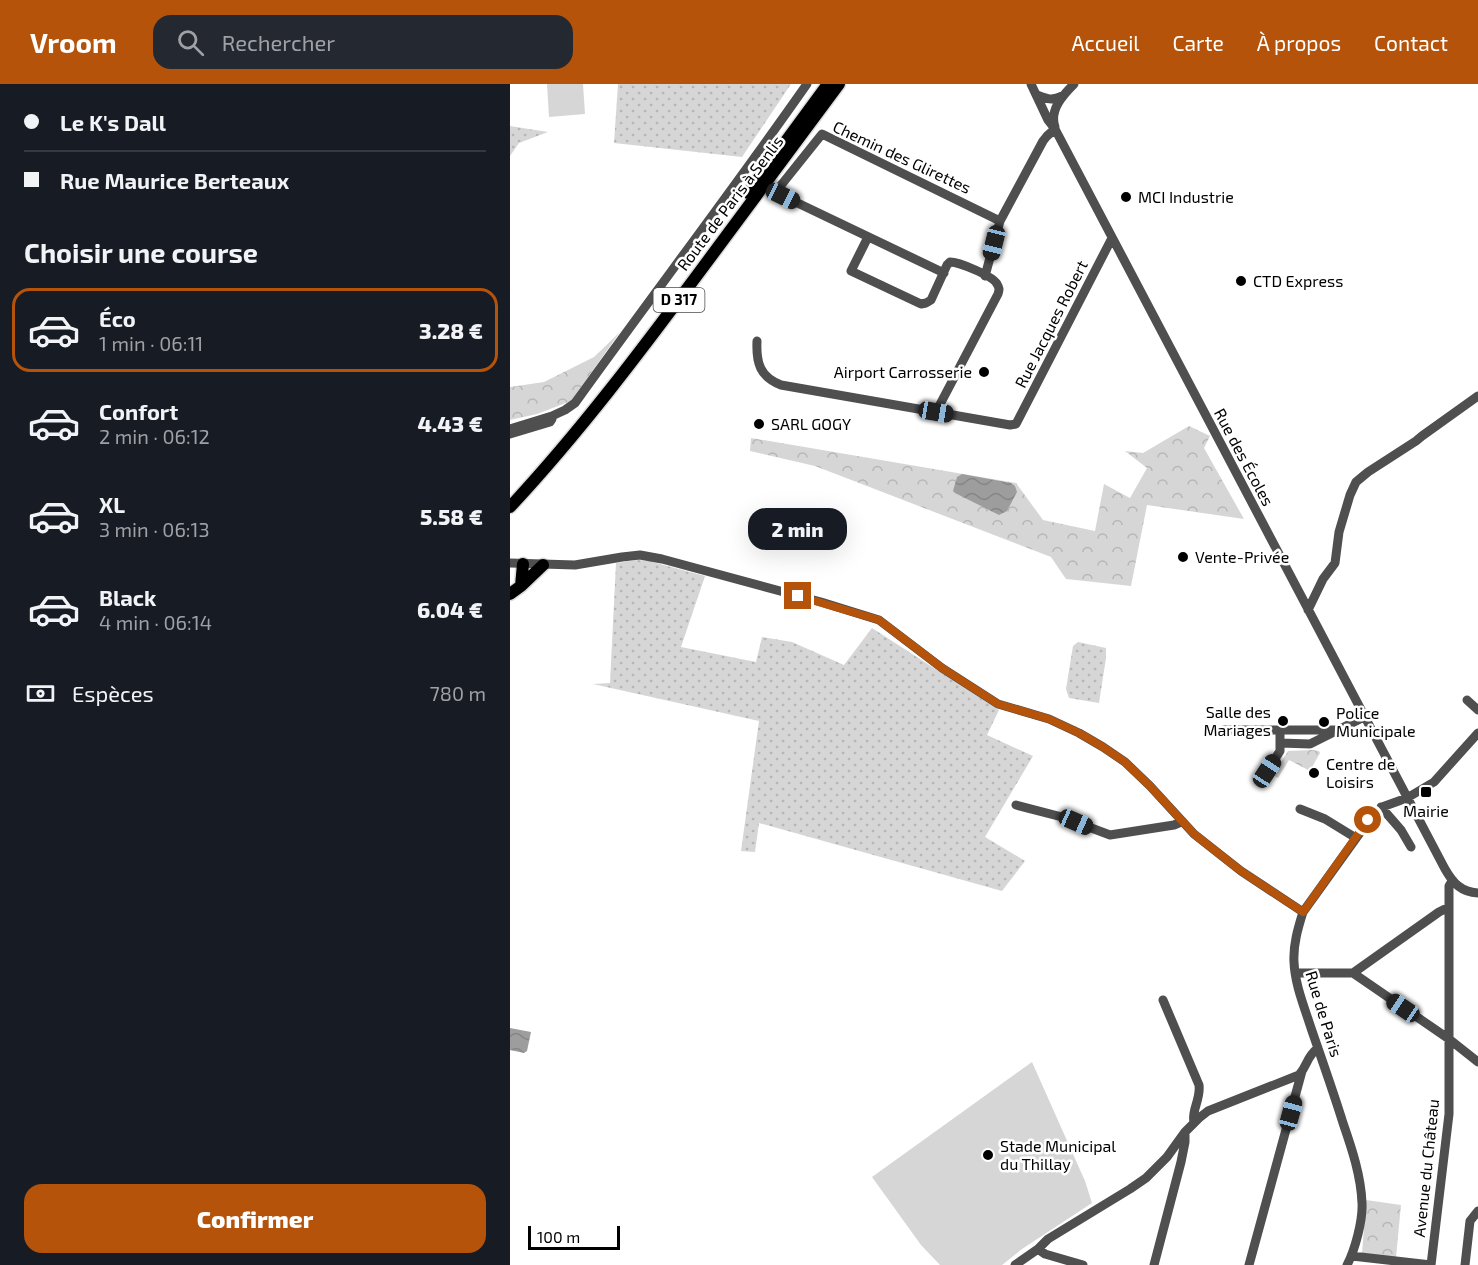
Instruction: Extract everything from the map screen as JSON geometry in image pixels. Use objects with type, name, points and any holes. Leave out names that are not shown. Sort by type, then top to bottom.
[{"type":"main road","name":"Route de Paris à Senlis","points":[[510,495],[558,444],[605,385],[828,84]]},
{"type":"main road","name":"Route de Paris à Senlis","points":[[510,507],[634,360],[839,84]]},
{"type":"main road","points":[[516,563],[521,586]]},
{"type":"main road","points":[[510,594],[543,564]]},
{"type":"street","points":[[510,429],[552,416],[575,403],[807,84]]},
{"type":"street","name":"Rue des Écoles","points":[[1031,84],[1407,798]]},
{"type":"street","points":[[1044,111],[1074,84]]},
{"type":"street","points":[[1036,95],[1047,99],[1059,98]]},
{"type":"street","points":[[985,276],[1000,221],[1043,141],[1055,129],[1053,122],[1059,98]]},
{"type":"street","name":"Chemin des Glirettes","points":[[868,237],[783,196],[778,189],[822,134],[1000,221]]},
{"type":"street","points":[[757,341],[756,354],[762,371],[769,380],[781,385],[936,412],[998,294],[998,285],[993,280],[953,261],[947,266],[944,273],[931,300],[921,304],[851,272],[868,237],[944,273]]},
{"type":"street","name":"Rue Jacques Robert","points":[[936,412],[1010,425],[1016,424],[1112,238]]},
{"type":"street","points":[[1308,610],[1323,579],[1335,563],[1339,532],[1356,482],[1478,396]]},
{"type":"street","points":[[510,434],[550,422],[552,416]]},
{"type":"street","points":[[516,563],[575,565],[640,555],[662,558],[879,620],[942,668],[998,704],[1049,719],[1079,733],[1125,762],[1194,834],[1241,871],[1303,912]]},
{"type":"street","points":[[1467,700],[1478,710]]},
{"type":"street","points":[[1280,743],[1310,744],[1364,717]]},
{"type":"street","points":[[1224,730],[1337,730]]},
{"type":"street","points":[[1265,774],[1280,751],[1280,730]]},
{"type":"street","points":[[1412,847],[1381,807],[1407,798],[1434,782],[1478,733]]},
{"type":"street","points":[[1407,798],[1452,881],[1461,889],[1478,893]]},
{"type":"street","points":[[1016,805],[1062,817],[1106,835],[1182,822]]},
{"type":"street","name":"Rue de Paris","points":[[1349,1261],[1356,1242],[1363,1206],[1359,1177],[1297,988],[1294,948],[1303,912],[1368,820],[1381,807]]},
{"type":"street","points":[[1300,809],[1325,819],[1356,838]]},
{"type":"street","name":"Avenue du Château","points":[[1431,1265],[1449,1114],[1449,886],[1452,881]]},
{"type":"street","points":[[1353,974],[1449,907]]},
{"type":"street","points":[[1295,973],[1353,974],[1449,1039],[1478,1062]]},
{"type":"street","points":[[1163,1000],[1199,1085],[1199,1100],[1192,1116],[1194,1122]]},
{"type":"street","points":[[1249,1265],[1302,1071],[1311,1054],[1318,1048]]},
{"type":"street","points":[[1015,1265],[1028,1260],[1048,1239],[1146,1178],[1199,1118],[1215,1108],[1294,1078],[1302,1071]]},
{"type":"street","points":[[1154,1265],[1181,1162],[1185,1132]]},
{"type":"street","points":[[1464,1265],[1470,1221],[1478,1211]]},
{"type":"street","points":[[1038,1249],[1045,1254],[1083,1265]]},
{"type":"street","points":[[1349,1261],[1431,1265]]},
{"type":"green space","points":[[547,84],[583,84],[585,114],[549,117]]},
{"type":"green space","points":[[618,84],[791,84],[742,157],[614,143]]},
{"type":"green space","points":[[510,126],[548,132],[519,143],[510,156]]},
{"type":"green space","points":[[620,332],[571,401],[537,414],[510,420],[510,387],[544,382],[594,357]]},
{"type":"green space","points":[[1189,426],[1210,436],[1204,448],[1244,519],[1147,505],[1131,586],[1066,579],[1051,557],[815,466],[750,451],[751,438],[1016,483],[1043,520],[1095,531],[1104,484],[1130,498],[1147,468],[1125,451],[1143,453]]},
{"type":"green space","points":[[638,560],[705,576],[681,647],[756,662],[762,637],[792,642],[844,665],[872,628],[999,710],[987,735],[1033,756],[985,837],[1025,861],[1002,891],[759,823],[755,852],[741,851],[759,721],[593,684],[610,683],[616,563]]},
{"type":"green space","points":[[1078,642],[1106,648],[1099,703],[1069,698],[1066,689],[1073,646]]},
{"type":"green space","points":[[1312,750],[1320,753],[1310,771],[1289,760],[1278,778],[1273,775],[1288,751]]},
{"type":"green space","name":"Stade Municipal du Thillay","points":[[1032,1062],[1085,1181],[1092,1203],[1022,1249],[1002,1265],[940,1265],[921,1245],[872,1177]]},
{"type":"green space","points":[[1366,1200],[1401,1205],[1396,1257],[1362,1254]]},
{"type":"water","points":[[962,474],[1011,483],[1015,486],[1017,492],[1007,511],[999,515],[955,493],[953,491],[957,477]]},
{"type":"water","points":[[510,1028],[531,1032],[527,1051],[524,1053],[510,1050]]},
{"type":"place","name":"MCI Industrie","points":[[1126,197]]},
{"type":"place","name":"CTD Express","points":[[1241,281]]},
{"type":"place","name":"Airport Carrosserie","points":[[984,372]]},
{"type":"place","name":"SARL GOGY","points":[[759,424]]},
{"type":"place","name":"Vente-Privée","points":[[1183,557]]},
{"type":"place","name":"Salle des Mariages","points":[[1283,721]]},
{"type":"place","name":"Police Municipale","points":[[1324,722]]},
{"type":"place","name":"Centre de Loisirs","points":[[1314,773]]},
{"type":"place","name":"Mairie","points":[[1426,792]]},
{"type":"place","name":"Stade Municipal du Thillay","points":[[988,1155]]},
{"type":"route","points":[[798,596],[879,620],[942,668],[998,704],[1049,719],[1103,747],[1125,762],[1166,802],[1194,834],[1241,871],[1303,912],[1368,820]]}]
